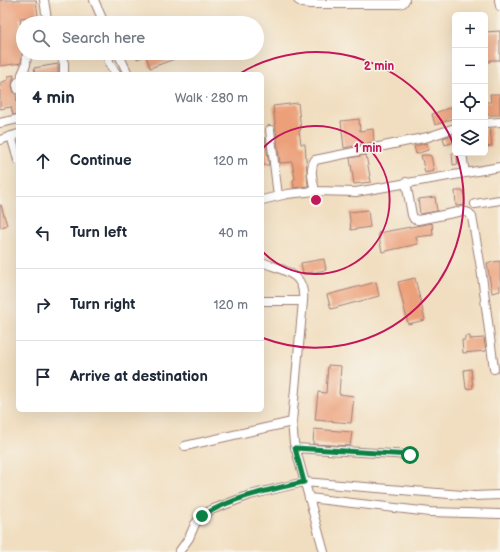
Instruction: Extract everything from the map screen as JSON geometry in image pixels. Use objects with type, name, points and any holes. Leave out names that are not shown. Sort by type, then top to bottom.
[{"type":"street","points":[[44,0],[45,16]]},
{"type":"street","points":[[94,0],[101,16]]},
{"type":"street","points":[[298,0],[303,3],[310,4],[401,4],[405,0]]},
{"type":"street","points":[[499,0],[500,6]]},
{"type":"street","points":[[23,72],[26,60]]},
{"type":"street","points":[[63,60],[64,72]]},
{"type":"street","points":[[109,60],[110,65],[115,72]]},
{"type":"street","points":[[121,60],[127,72]]},
{"type":"street","points":[[0,123],[16,119]]},
{"type":"street","points":[[488,124],[500,122]]},
{"type":"street","points":[[315,191],[312,164],[316,160],[428,138],[452,129]]},
{"type":"street","points":[[270,130],[278,196]]},
{"type":"street","points":[[0,140],[15,135]]},
{"type":"street","points":[[462,156],[465,173]]},
{"type":"street","points":[[264,200],[315,191],[356,192],[406,182],[500,167]]},
{"type":"street","points":[[406,182],[412,216],[414,219],[418,220],[463,211],[472,217],[481,268],[494,369]]},
{"type":"street","points":[[475,204],[500,200]]},
{"type":"street","points":[[264,263],[295,276],[303,288],[292,422],[295,448],[324,552]]},
{"type":"street","points":[[264,301],[303,301]]},
{"type":"street","points":[[185,446],[292,422]]},
{"type":"street","points":[[295,448],[410,455]]},
{"type":"street","points":[[179,552],[189,538],[195,524],[202,516],[211,510],[250,495],[304,482],[474,496],[500,495]]},
{"type":"street","points":[[309,498],[430,512],[500,514]]},
{"type":"building","points":[[0,0],[36,0],[38,16],[16,16],[16,60],[21,60],[21,63],[0,66]]},
{"type":"building","points":[[500,31],[500,60],[490,60],[490,62],[488,62],[488,32]]},
{"type":"building","points":[[147,60],[172,60],[150,68]]},
{"type":"building","points":[[58,64],[58,72],[35,72],[34,68]]},
{"type":"building","points":[[14,75],[12,86],[14,93],[16,94],[16,114],[13,115],[11,107],[0,109],[0,83],[8,80],[8,76]]},
{"type":"building","points":[[490,94],[500,94],[500,115],[488,115],[488,102],[491,102]]},
{"type":"building","points":[[298,103],[301,130],[299,130],[301,144],[305,144],[308,186],[294,188],[293,180],[295,179],[292,162],[280,163],[273,106]]},
{"type":"building","points":[[452,107],[452,119],[435,125],[432,114]]},
{"type":"building","points":[[359,119],[360,131],[373,129],[374,142],[344,148],[341,121]]},
{"type":"building","points":[[488,128],[490,128],[492,146],[488,147]]},
{"type":"building","points":[[452,135],[452,143],[445,145],[443,138]]},
{"type":"building","points":[[264,138],[265,138],[269,165],[264,165]]},
{"type":"building","points":[[427,143],[428,150],[416,154],[414,146]]},
{"type":"building","points":[[366,155],[371,182],[354,184],[350,158]]},
{"type":"building","points":[[421,155],[431,156],[434,171],[425,173]]},
{"type":"building","points":[[452,156],[457,156],[458,164],[453,165]]},
{"type":"building","points":[[455,191],[464,191],[465,205],[456,206]]},
{"type":"building","points":[[435,197],[437,211],[420,214],[418,199]]},
{"type":"building","points":[[0,205],[7,225],[0,228]]},
{"type":"building","points":[[368,210],[370,227],[351,230],[349,212]]},
{"type":"building","points":[[432,223],[433,235],[416,237],[418,244],[382,252],[378,233]]},
{"type":"building","points":[[324,259],[326,270],[303,274],[301,263]]},
{"type":"building","points":[[500,261],[500,291],[492,293],[487,263]]},
{"type":"building","points":[[415,278],[425,320],[408,324],[398,282]]},
{"type":"building","points":[[376,282],[379,296],[331,309],[327,295]]},
{"type":"building","points":[[465,336],[470,336],[470,339],[484,338],[486,351],[463,353],[462,340],[465,340]]},
{"type":"building","points":[[328,365],[341,366],[339,394],[354,396],[351,423],[315,420],[318,392],[326,393]]},
{"type":"building","points":[[471,369],[473,388],[466,389],[464,370]]},
{"type":"building","points":[[314,429],[352,432],[350,446],[313,444]]},
{"type":"route","points":[[202,516],[211,510],[250,495],[304,482],[295,448],[410,455]]}]
